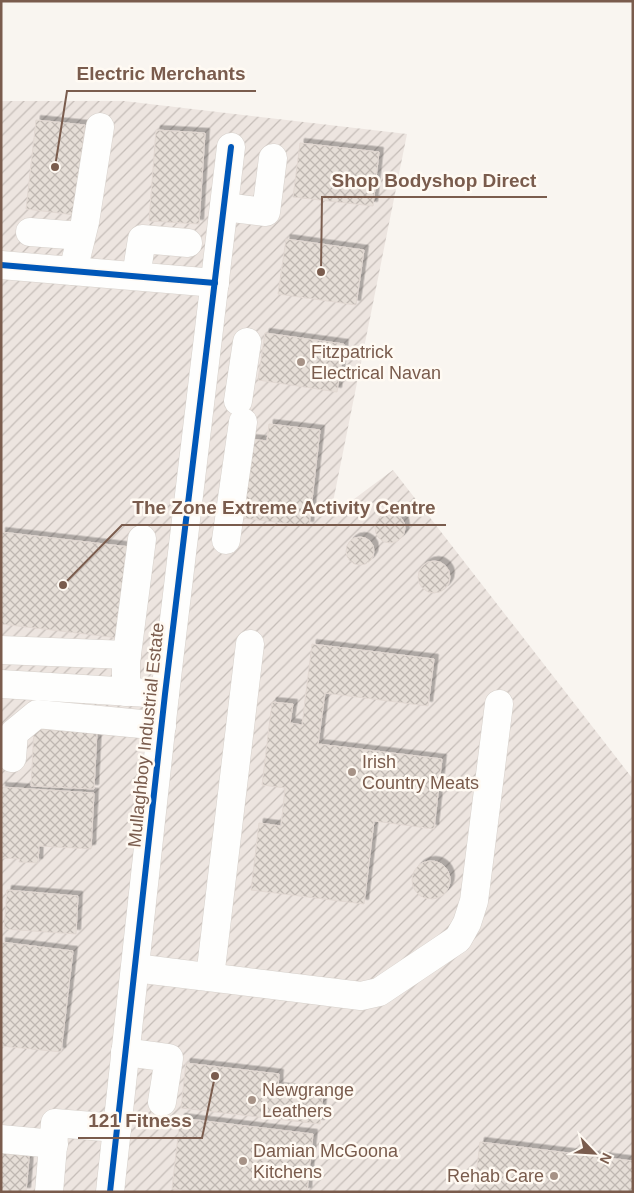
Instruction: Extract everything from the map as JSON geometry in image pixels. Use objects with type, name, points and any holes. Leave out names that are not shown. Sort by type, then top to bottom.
[{"type":"street","points":[[73,271],[82,236],[100,128]]},
{"type":"street","name":"Mullaghboy Industrial Estate","points":[[110,1192],[165,694],[231,147]]},
{"type":"street","points":[[224,208],[266,212],[273,158]]},
{"type":"street","points":[[30,232],[82,236]]},
{"type":"street","points":[[136,276],[142,239],[188,243]]},
{"type":"street","points":[[1,265],[215,282]]},
{"type":"street","points":[[226,540],[247,342]]},
{"type":"street","points":[[204,374],[241,401]]},
{"type":"street","points":[[188,504],[231,507]]},
{"type":"street","points":[[126,692],[127,655],[142,539]]},
{"type":"street","points":[[210,977],[250,644]]},
{"type":"street","points":[[1,650],[127,655]]},
{"type":"street","name":"Mullaghboy Industrial Estate","points":[[1,684],[165,694]]},
{"type":"street","points":[[135,968],[362,996],[380,992],[458,939],[467,923],[474,901],[499,704]]},
{"type":"street","points":[[12,758],[14,733],[37,714],[162,726]]},
{"type":"street","points":[[125,1052],[169,1058],[162,1102]]},
{"type":"street","points":[[49,1192],[55,1123],[117,1128]]},
{"type":"street","points":[[1,1139],[54,1144]]},
{"type":"shaded area","points":[[1,101],[124,101],[407,134],[330,517],[393,470],[633,779],[633,1192],[1,1192]]},
{"type":"building","points":[[36,120],[85,125],[75,215],[26,209]]},
{"type":"building","points":[[156,130],[205,133],[199,224],[149,221]]},
{"type":"building","points":[[300,143],[379,152],[373,206],[293,197]]},
{"type":"building","points":[[286,239],[364,250],[356,305],[278,294]]},
{"type":"building","name":"Fitzpatrick Electrical Navan","points":[[265,333],[344,344],[337,392],[258,380]]},
{"type":"building","points":[[269,424],[320,430],[309,526],[241,518],[251,439],[267,441]]},
{"type":"building","points":[[390,513],[401,517],[405,528],[401,539],[390,543],[379,539],[375,528],[379,517]]},
{"type":"building","points":[[1,532],[130,547],[119,638],[1,624]]},
{"type":"building","points":[[360,537],[370,541],[374,551],[370,561],[360,565],[350,561],[346,551],[350,541]]},
{"type":"building","points":[[434,561],[445,566],[450,577],[445,588],[434,593],[423,588],[418,577],[423,566]]},
{"type":"building","name":"Irish Country Meats","points":[[312,644],[434,659],[428,706],[325,693],[318,744],[442,759],[434,829],[374,821],[364,904],[251,890],[259,823],[281,826],[285,788],[262,785],[272,702],[293,704],[290,723],[302,725]]},
{"type":"building","points":[[34,729],[97,732],[94,789],[31,786]]},
{"type":"building","points":[[1,787],[94,793],[91,849],[39,846],[38,863],[19,862],[20,859],[1,858]]},
{"type":"building","points":[[431,861],[438,862],[444,867],[449,873],[449,887],[444,893],[438,898],[431,899],[424,898],[418,893],[413,887],[412,880],[413,873],[418,867],[424,862]]},
{"type":"building","points":[[7,890],[78,896],[76,934],[4,929]]},
{"type":"building","points":[[1,942],[73,951],[61,1052],[1,1046]]},
{"type":"building","name":"Newgrange Leathers","points":[[186,1063],[279,1074],[278,1087],[323,1093],[320,1124],[181,1108]]},
{"type":"building","name":"Damian McGoona Kitchens","points":[[180,1118],[313,1134],[307,1192],[198,1192],[172,1189]]},
{"type":"building","name":"Rehab Care","points":[[480,1142],[633,1161],[633,1192],[474,1192]]},
{"type":"building","points":[[1,1144],[30,1147],[26,1192],[1,1192]]},
{"type":"cycle path","points":[[110,1192],[165,694],[231,147]]},
{"type":"cycle path","points":[[1,265],[215,283]]},
{"type":"place","name":"Electric Merchants","points":[[55,167]]},
{"type":"place","name":"Shop Bodyshop Direct","points":[[321,272]]},
{"type":"place","name":"Fitzpatrick Electrical Navan","points":[[301,362]]},
{"type":"place","name":"The Zone Extreme Activity Centre","points":[[63,585]]},
{"type":"place","name":"Irish Country Meats","points":[[352,772]]},
{"type":"place","name":"121 Fitness","points":[[215,1076]]},
{"type":"place","name":"Newgrange Leathers","points":[[252,1100]]},
{"type":"place","name":"Damian McGoona Kitchens","points":[[243,1161]]},
{"type":"place","name":"Rehab Care","points":[[554,1176]]}]
